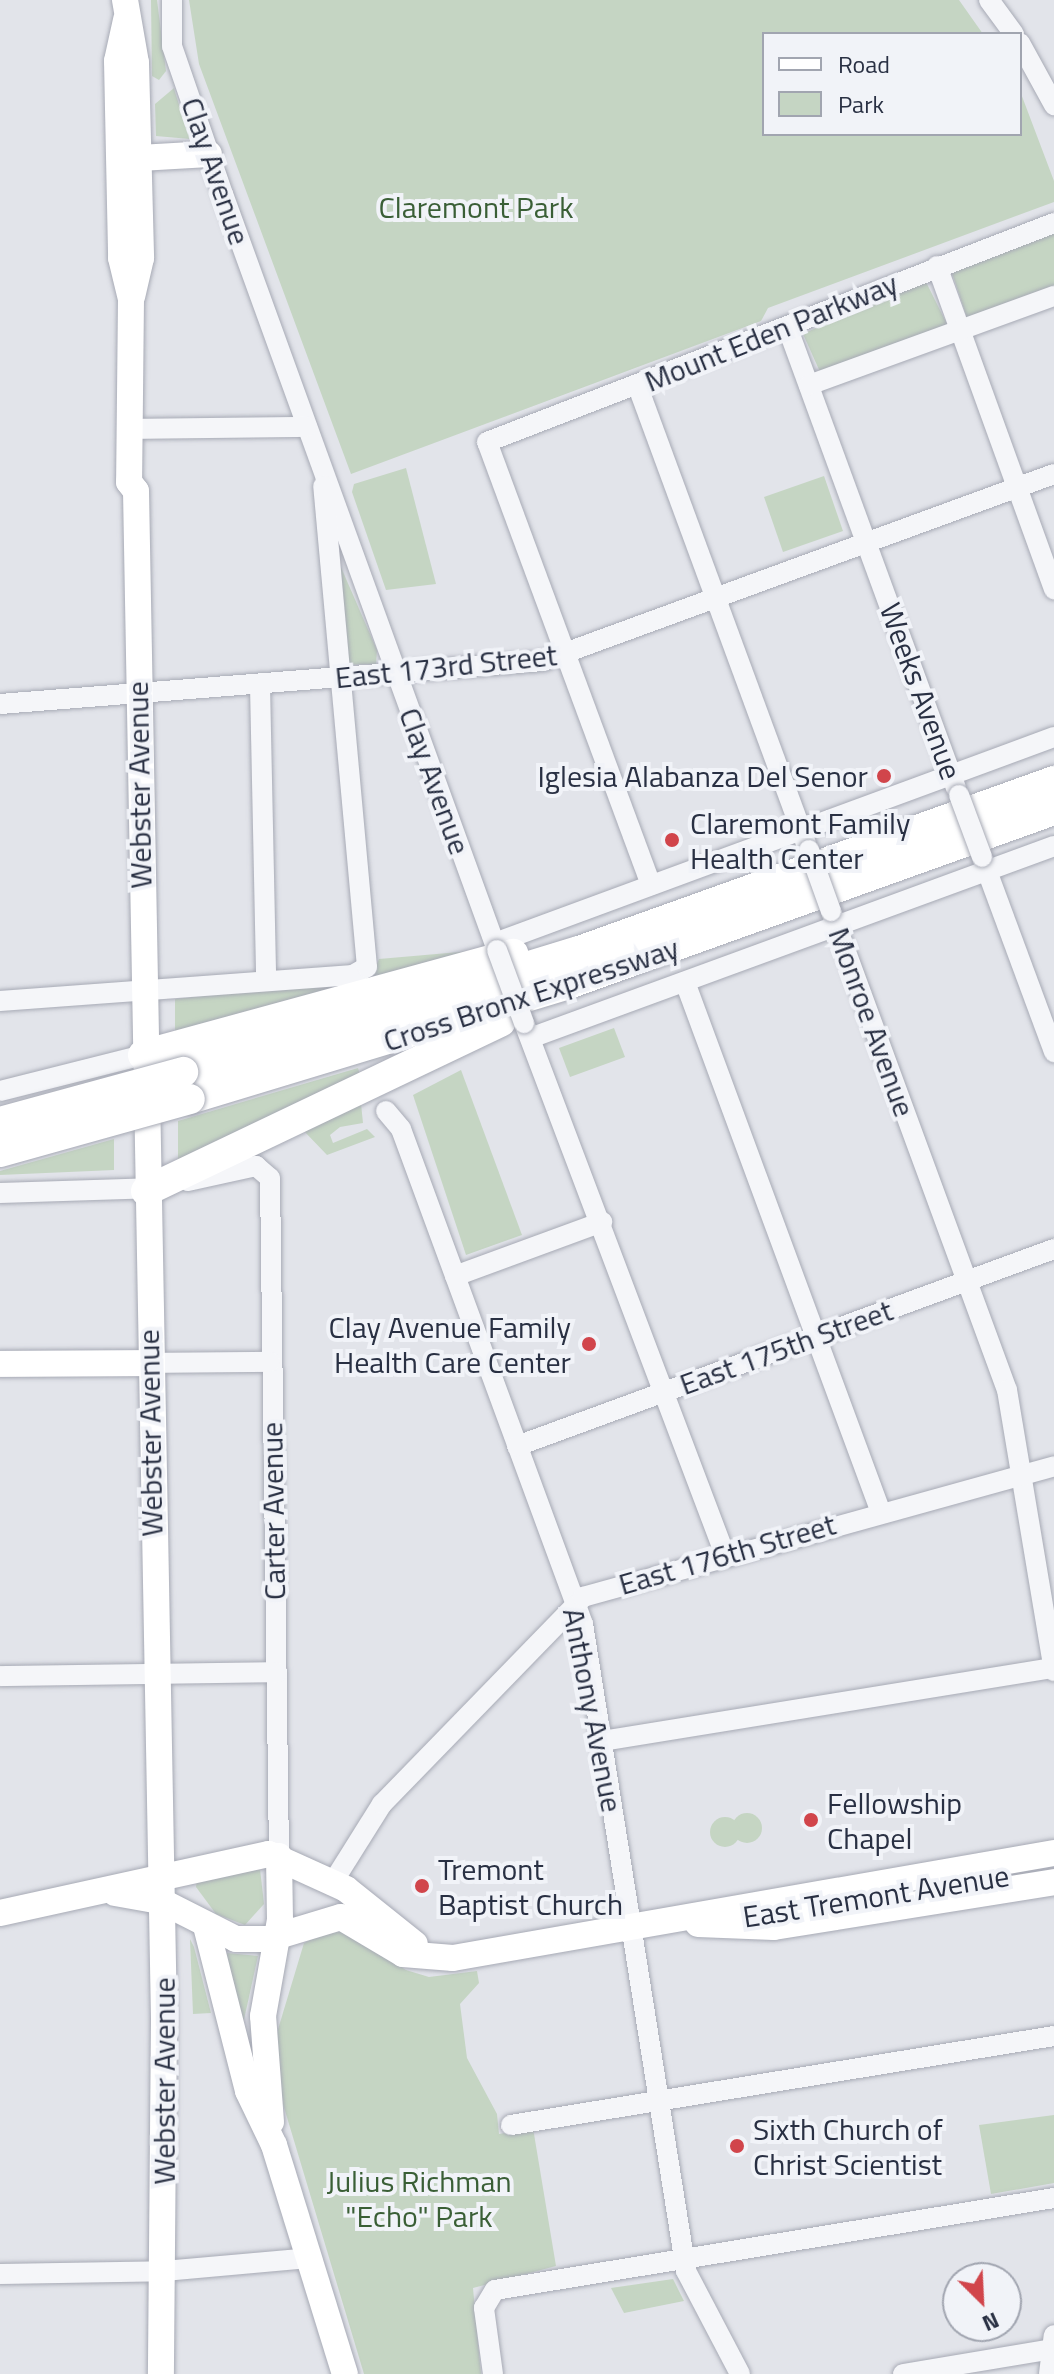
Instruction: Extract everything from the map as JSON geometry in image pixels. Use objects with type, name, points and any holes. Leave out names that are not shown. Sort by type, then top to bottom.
[{"type":"highway","name":"Cross Bronx Expressway","points":[[0,1152],[579,951],[1054,781]]},
{"type":"highway","name":"Cross Bronx Expressway","points":[[0,1122],[186,1086],[628,964],[1054,810]]},
{"type":"highway","points":[[143,1055],[440,969],[531,951],[579,951]]},
{"type":"highway","points":[[146,1191],[628,964]]},
{"type":"main road","name":"Webster Avenue","points":[[125,10],[117,61],[129,158],[121,258],[131,299],[134,429],[143,438],[144,468],[136,491],[137,695],[160,1888],[164,2271],[161,2374]]},
{"type":"main road","points":[[129,158],[209,154]]},
{"type":"main road","points":[[0,1364],[148,1363]]},
{"type":"main road","name":"East Tremont Avenue","points":[[702,1918],[767,1886],[1054,1841]]},
{"type":"main road","name":"East Tremont Avenue","points":[[160,1888],[206,1926],[244,1941],[341,1917],[403,1954],[439,1957],[640,1929],[1054,1853]]},
{"type":"main road","points":[[274,2145],[265,2049],[282,1934],[279,1856],[333,1882],[439,1957]]},
{"type":"main road","name":"East Tremont Avenue","points":[[0,1913],[160,1888],[279,1856]]},
{"type":"main road","name":"East Tremont Avenue","points":[[702,1918],[1054,1868]]},
{"type":"main road","name":"East Tremont Avenue","points":[[702,1918],[774,1927],[1054,1882]]},
{"type":"main road","points":[[206,1926],[248,2091],[274,2145],[345,2374]]},
{"type":"street","name":"Clay Avenue","points":[[172,0],[172,46],[209,154],[395,674],[725,1555]]},
{"type":"street","points":[[989,0],[1013,32]]},
{"type":"street","points":[[1022,47],[1054,105]]},
{"type":"street","name":"Mount Eden Parkway","points":[[566,654],[487,442],[638,387],[788,329],[937,266],[1054,223]]},
{"type":"street","points":[[937,266],[1054,589]]},
{"type":"street","points":[[809,385],[1054,296]]},
{"type":"street","name":"Weeks Avenue","points":[[788,329],[1054,1052]]},
{"type":"street","name":"Monroe Avenue","points":[[638,387],[1007,1390],[1054,1669]]},
{"type":"street","points":[[134,429],[307,427]]},
{"type":"street","points":[[0,1001],[142,991],[365,969],[337,678],[322,466]]},
{"type":"street","name":"East 173rd Street","points":[[0,704],[395,674],[566,654],[1054,474]]},
{"type":"street","points":[[566,654],[651,885]]},
{"type":"street","points":[[260,685],[266,980]]},
{"type":"street","points":[[496,946],[651,885],[1054,737]]},
{"type":"street","points":[[528,1030],[685,982],[834,919],[985,864],[1054,846]]},
{"type":"street","points":[[685,982],[880,1510]]},
{"type":"street","points":[[0,1091],[143,1055]]},
{"type":"street","name":"Anthony Avenue","points":[[386,1111],[401,1129],[575,1605],[640,1929],[659,2101],[684,2258],[740,2374]]},
{"type":"street","name":"Carter Avenue","points":[[146,1191],[263,1168],[270,1185],[279,1856]]},
{"type":"street","points":[[0,1193],[146,1191]]},
{"type":"street","points":[[455,1276],[602,1222]]},
{"type":"street","name":"East 175th Street","points":[[517,1446],[1054,1249]]},
{"type":"street","points":[[148,1363],[270,1362]]},
{"type":"street","name":"East 176th Street","points":[[333,1882],[382,1804],[575,1605],[725,1555],[880,1510],[1022,1471],[1054,1466]]},
{"type":"street","points":[[602,1741],[1054,1669]]},
{"type":"street","points":[[0,1676],[277,1672]]},
{"type":"street","points":[[511,2125],[1054,2036]]},
{"type":"street","points":[[493,2374],[488,2294],[684,2258],[1054,2198]]},
{"type":"street","points":[[0,2274],[164,2271],[311,2258]]},
{"type":"street","points":[[903,2374],[1053,2342],[1049,2374]]},
{"type":"green space","points":[[151,0],[157,0],[166,71],[159,80],[152,76]]},
{"type":"green space","name":"Claremont Park","points":[[189,0],[959,0],[982,32],[762,32],[762,136],[1022,136],[1022,96],[1054,181],[1054,202],[768,308],[761,321],[351,474],[199,64]]},
{"type":"green space","points":[[174,88],[190,139],[156,136],[155,104]]},
{"type":"green space","points":[[1054,228],[1054,288],[968,321],[950,267]]},
{"type":"green space","points":[[924,278],[948,326],[821,374],[803,334]]},
{"type":"green space","points":[[406,468],[436,584],[386,590],[352,492],[354,484]]},
{"type":"green space","points":[[824,476],[843,531],[783,552],[764,497]]},
{"type":"green space","points":[[340,565],[377,650],[376,664],[345,665]]},
{"type":"green space","points":[[471,951],[175,1037],[175,999],[325,983],[374,970],[379,959]]},
{"type":"green space","points":[[614,1028],[625,1057],[570,1077],[559,1048]]},
{"type":"green space","points":[[358,1068],[361,1078],[178,1166],[178,1121]]},
{"type":"green space","points":[[461,1070],[522,1235],[466,1255],[413,1095]]},
{"type":"green space","points":[[360,1094],[363,1123],[340,1127],[330,1135],[333,1143],[367,1129],[375,1137],[327,1155],[303,1130]]},
{"type":"green space","points":[[114,1139],[114,1170],[0,1175],[0,1171]]},
{"type":"green space","points":[[747,1813],[758,1817],[762,1828],[758,1839],[747,1843],[736,1839],[732,1828],[736,1817]]},
{"type":"green space","points":[[725,1817],[736,1821],[740,1832],[736,1843],[725,1847],[714,1843],[710,1832],[714,1821]]},
{"type":"green space","points":[[260,1869],[264,1904],[245,1925],[216,1914],[196,1887],[197,1877]]},
{"type":"green space","name":"Julius Richman \"Echo\" Park","points":[[337,1927],[406,1970],[429,1977],[477,1971],[479,1983],[460,2004],[467,2058],[497,2114],[499,2134],[533,2128],[556,2266],[473,2288],[481,2374],[364,2374],[283,2104],[276,2036],[304,1943]]},
{"type":"green space","points":[[190,1939],[194,1947],[211,2013],[193,2014]]},
{"type":"green space","points":[[224,1954],[258,1956],[243,2024]]},
{"type":"green space","points":[[1054,2115],[1054,2183],[991,2194],[979,2125]]},
{"type":"green space","points":[[673,2279],[684,2301],[624,2313],[611,2288]]},
{"type":"place","name":"Iglesia Alabanza Del Senor","points":[[884,776]]},
{"type":"place","name":"Claremont Family Health Center","points":[[672,840]]},
{"type":"place","name":"Clay Avenue Family Health Care Center","points":[[589,1344]]},
{"type":"place","name":"Fellowship Chapel","points":[[811,1820]]},
{"type":"place","name":"Tremont Baptist Church","points":[[422,1886]]},
{"type":"place","name":"Sixth Church of Christ Scientist","points":[[737,2146]]}]
